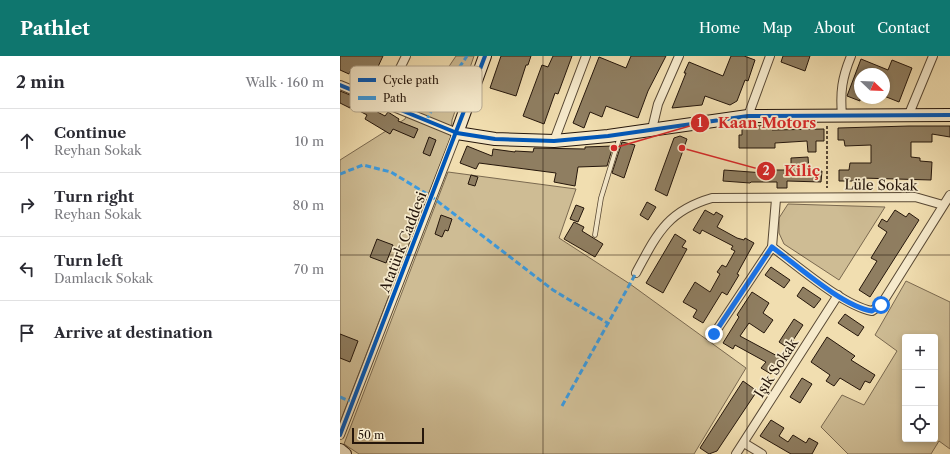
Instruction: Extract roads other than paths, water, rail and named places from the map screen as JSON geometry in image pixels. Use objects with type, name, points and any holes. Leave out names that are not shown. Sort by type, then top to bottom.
[{"type":"street","points":[[401,66],[406,56]]},
{"type":"street","points":[[554,140],[586,56]]},
{"type":"street","points":[[652,129],[658,104],[679,56]]},
{"type":"street","points":[[748,116],[770,56]]},
{"type":"street","points":[[842,115],[841,95],[843,74],[851,56]]},
{"type":"street","points":[[908,114],[933,56]]},
{"type":"street","points":[[340,85],[350,89]]},
{"type":"street","points":[[405,112],[457,133],[495,139],[554,140],[621,134],[748,116],[908,114],[950,115]]},
{"type":"street","name":"Atatürk Caddesi","points":[[340,435],[464,112]]},
{"type":"street","points":[[772,247],[838,295],[862,309],[872,311],[881,305],[950,195]]},
{"type":"street","name":"Lüle Sokak","points":[[636,273],[660,230],[678,213],[694,203],[712,198],[776,199],[828,197],[915,197],[943,205]]},
{"type":"street","points":[[714,334],[772,247],[776,199]]},
{"type":"street","name":"Işık Sokak","points":[[736,454],[838,295]]},
{"type":"street","points":[[744,442],[762,454]]},
{"type":"street","points":[[340,450],[345,454]]},
{"type":"lane","points":[[595,235],[601,198],[621,134]]},
{"type":"place","name":"Kaan Motors","points":[[614,148]]},
{"type":"place","name":"Kiliç","points":[[682,148]]}]
